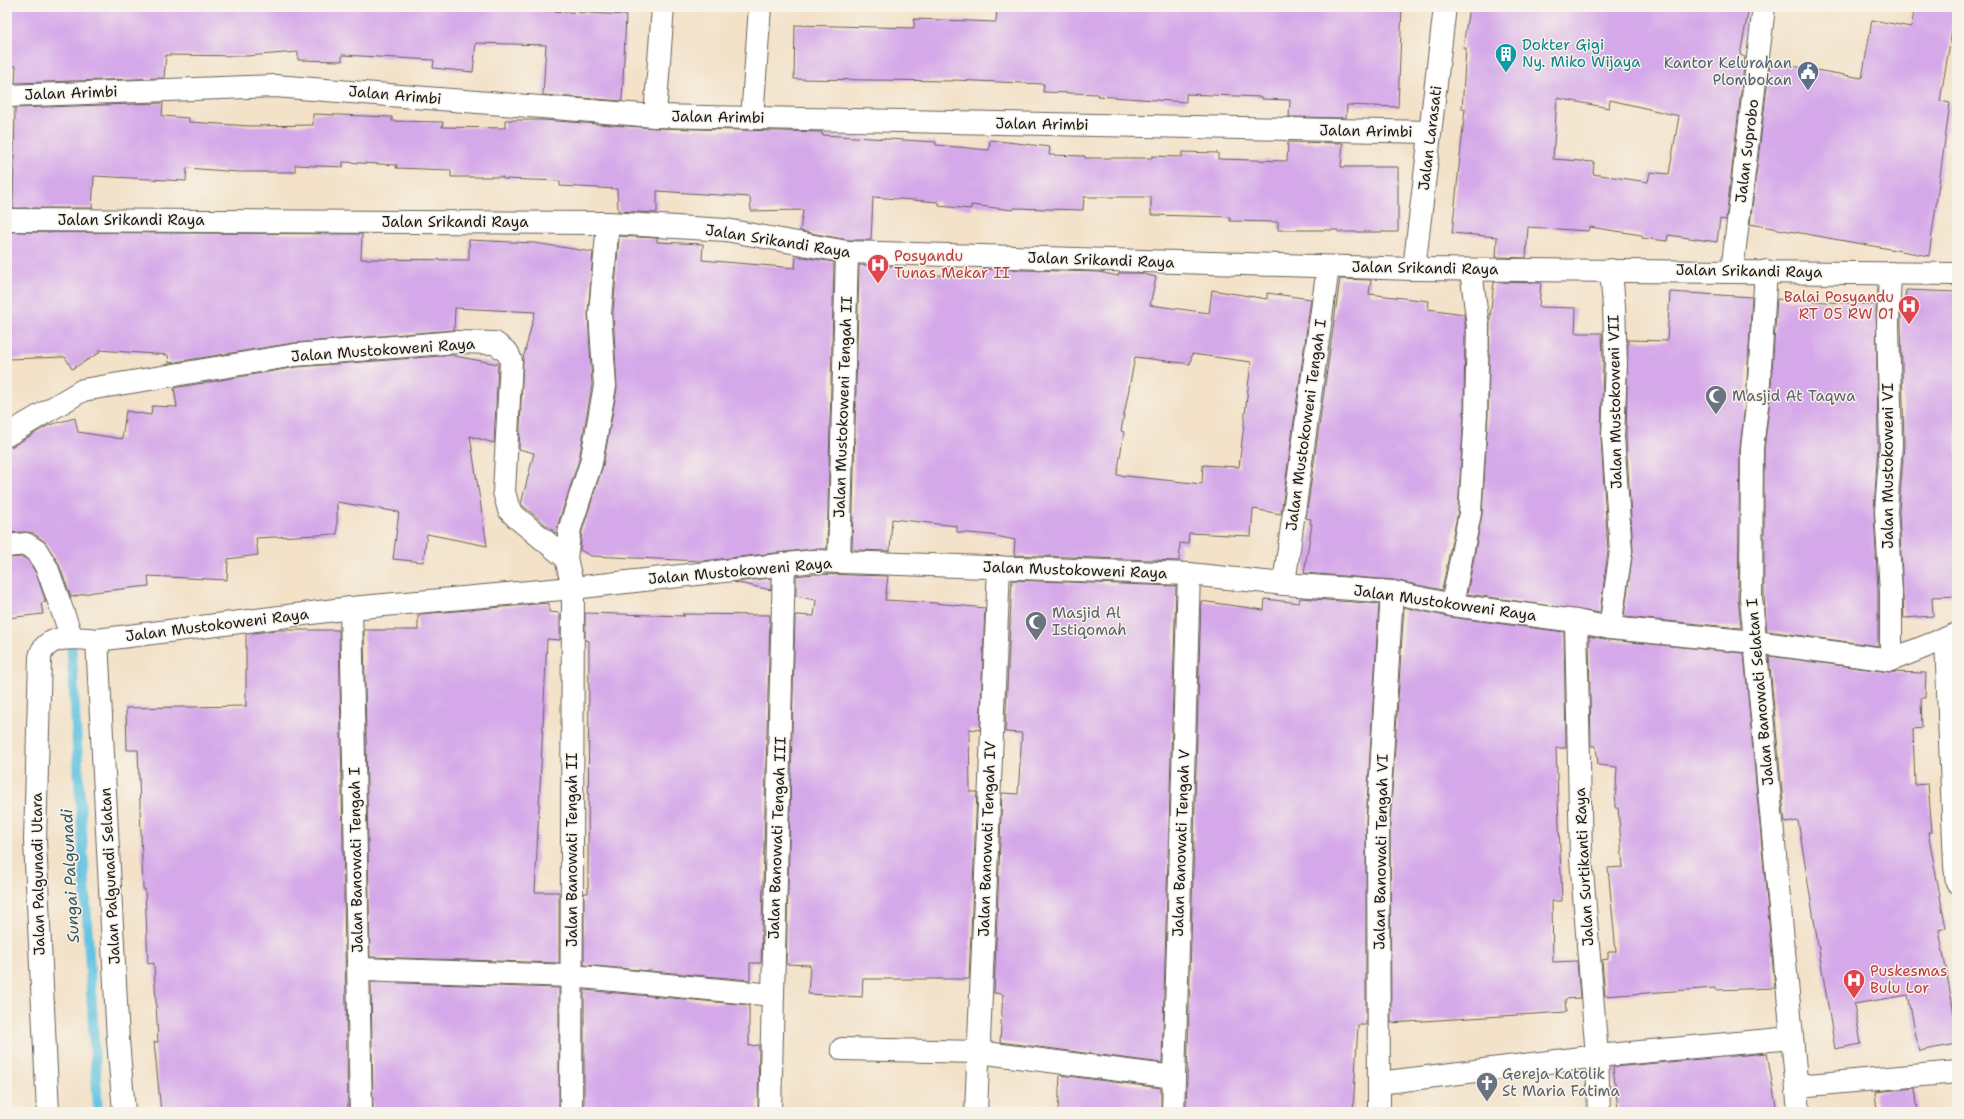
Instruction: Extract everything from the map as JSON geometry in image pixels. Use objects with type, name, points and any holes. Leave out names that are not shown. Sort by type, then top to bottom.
[{"type":"street","points":[[655,116],[663,7]]},
{"type":"street","points":[[752,118],[760,7]]},
{"type":"street","name":"Jalan Larasati","points":[[1414,269],[1445,7]]},
{"type":"street","name":"Jalan Suprobo","points":[[1732,271],[1764,7]]},
{"type":"street","name":"Jalan Arimbi","points":[[7,96],[276,86],[655,116],[1430,132]]},
{"type":"street","name":"Jalan Srikandi Raya","points":[[7,220],[608,223],[726,230],[847,252],[1414,269],[1766,271],[1957,274]]},
{"type":"street","points":[[573,588],[566,558],[570,528],[592,463],[605,386],[600,313],[608,223]]},
{"type":"street","name":"Jalan Mustokoweni Tengah II","points":[[839,562],[847,252]]},
{"type":"street","name":"Jalan Mustokoweni Tengah I","points":[[1284,584],[1328,267]]},
{"type":"street","points":[[1452,605],[1470,513],[1476,422],[1478,326],[1471,270]]},
{"type":"street","name":"Jalan Mustokoweni VII","points":[[1610,628],[1621,551],[1613,437],[1616,363],[1611,270]]},
{"type":"street","name":"Jalan Banowati Selatan I","points":[[1766,271],[1758,398],[1752,456],[1751,598],[1800,1112]]},
{"type":"street","name":"Jalan Mustokoweni VI","points":[[1890,273],[1888,339],[1891,444],[1886,511],[1891,592],[1891,660]]},
{"type":"street","name":"Jalan Mustokoweni Raya","points":[[7,435],[83,390],[295,355],[456,342],[495,344],[508,353],[511,361],[504,492],[506,502],[517,518],[566,558]]},
{"type":"street","points":[[7,546],[26,544],[37,551],[47,568],[62,640]]},
{"type":"street","name":"Jalan Mustokoweni Raya","points":[[62,640],[97,640],[351,608],[573,588],[814,561],[1189,574],[1284,584],[1392,592],[1452,605],[1576,621],[1610,628],[1755,642],[1891,660]]},
{"type":"street","name":"Jalan Banowati Tengah III","points":[[770,1112],[784,564]]},
{"type":"street","name":"Jalan Banowati Tengah IV","points":[[976,1112],[999,567]]},
{"type":"street","name":"Jalan Banowati Tengah V","points":[[1173,1112],[1189,574]]},
{"type":"street","name":"Jalan Banowati Tengah II","points":[[571,1112],[573,588]]},
{"type":"street","name":"Jalan Banowati Tengah VI","points":[[1379,1112],[1378,822],[1392,592]]},
{"type":"street","name":"Jalan Banowati Tengah I","points":[[351,608],[361,1112]]},
{"type":"street","name":"Jalan Surtikanti Raya","points":[[1576,621],[1581,858],[1597,1056],[1599,1112]]},
{"type":"street","points":[[1891,660],[1951,637],[1955,866],[1957,882]]},
{"type":"street","name":"Jalan Palgunadi Utara","points":[[48,1112],[34,841],[40,657],[43,649],[62,640]]},
{"type":"street","name":"Jalan Palgunadi Selatan","points":[[97,640],[118,1032],[124,1112]]},
{"type":"street","points":[[359,969],[572,976],[773,995]]},
{"type":"street","points":[[1379,1083],[1597,1056],[1792,1038]]},
{"type":"street","points":[[842,1049],[978,1052],[1174,1077]]},
{"type":"street","points":[[1797,1086],[1957,1072]]},
{"type":"building","points":[[7,7],[530,7],[530,10],[626,15],[622,101],[543,95],[546,45],[476,43],[473,72],[433,68],[434,60],[342,55],[342,61],[298,60],[298,52],[247,56],[166,55],[164,78],[15,83],[16,66],[7,66]]},
{"type":"building","points":[[997,7],[1402,7],[1398,107],[1347,105],[1346,118],[1289,117],[1290,100],[1262,99],[1262,97],[1186,94],[1186,102],[1097,96],[1098,94],[1043,92],[1044,84],[953,80],[794,79],[795,25],[914,28],[914,19],[996,22]]},
{"type":"building","points":[[1469,7],[1749,7],[1740,55],[1745,57],[1726,220],[1720,219],[1717,242],[1668,235],[1667,241],[1642,238],[1642,235],[1589,227],[1588,231],[1528,227],[1526,258],[1496,257],[1497,237],[1452,233],[1465,109],[1462,109],[1466,48],[1463,48]],"holes":[[[1557,98],[1609,108],[1610,100],[1679,116],[1669,174],[1650,172],[1648,182],[1593,174],[1594,162],[1553,159]]]},
{"type":"building","points":[[1915,7],[1956,7],[1940,101],[1950,103],[1929,256],[1750,224],[1770,62],[1862,78],[1872,20],[1911,27]]},
{"type":"building","points":[[163,103],[162,116],[189,118],[189,122],[250,126],[313,125],[313,114],[392,117],[392,121],[443,122],[442,127],[505,128],[505,120],[542,120],[655,128],[822,132],[822,135],[936,142],[936,145],[989,150],[990,140],[1050,147],[1049,155],[1085,156],[1085,158],[1152,158],[1152,156],[1182,157],[1182,152],[1218,153],[1218,159],[1287,161],[1288,142],[1343,143],[1341,167],[1398,167],[1398,232],[1278,230],[1278,222],[1230,221],[1230,217],[1151,215],[1151,197],[1084,197],[1083,210],[1014,208],[1013,210],[971,205],[971,209],[939,206],[939,202],[873,197],[871,240],[848,240],[800,231],[803,210],[751,211],[750,197],[657,191],[657,213],[618,211],[617,189],[560,186],[560,181],[503,179],[503,177],[451,177],[451,170],[396,168],[397,165],[343,162],[343,167],[295,165],[295,172],[239,172],[187,168],[186,181],[94,176],[92,208],[13,208],[15,108]]},
{"type":"building","points":[[7,232],[362,234],[361,259],[469,260],[469,240],[534,243],[593,252],[588,314],[592,385],[579,460],[558,524],[557,534],[521,504],[534,453],[519,449],[523,359],[535,312],[455,308],[454,330],[294,343],[169,363],[168,355],[99,350],[99,353],[72,369],[65,357],[7,359]]},
{"type":"building","points":[[619,236],[657,238],[657,242],[703,244],[702,260],[795,268],[796,256],[834,262],[827,549],[813,549],[702,561],[591,556],[580,550],[582,531],[603,465],[617,388],[613,313]]},
{"type":"building","points":[[859,265],[899,266],[898,271],[981,279],[983,269],[1099,272],[1118,276],[1119,273],[1139,273],[1156,277],[1150,305],[1209,313],[1212,290],[1267,299],[1267,293],[1311,299],[1281,514],[1253,509],[1251,536],[1189,533],[1188,544],[1180,543],[1179,561],[1014,555],[1015,540],[991,535],[957,532],[957,526],[892,519],[890,551],[852,550]],"holes":[[[1192,354],[1251,362],[1239,467],[1203,465],[1202,484],[1117,475],[1124,432],[1121,431],[1135,357],[1190,364]]]},
{"type":"building","points":[[1340,279],[1371,280],[1369,294],[1429,301],[1428,309],[1464,314],[1464,413],[1458,511],[1442,590],[1393,580],[1304,573],[1312,524],[1310,524],[1311,519],[1306,518]]},
{"type":"building","points":[[1494,282],[1541,283],[1539,307],[1576,308],[1575,333],[1602,333],[1603,363],[1601,438],[1608,551],[1600,613],[1467,594],[1482,514],[1488,414],[1490,318]]},
{"type":"building","points":[[1906,290],[1957,292],[1957,596],[1932,597],[1933,616],[1904,618],[1899,511],[1904,444],[1901,307],[1904,307]]},
{"type":"building","points":[[1670,292],[1752,297],[1746,397],[1740,448],[1738,598],[1741,628],[1624,617],[1633,550],[1626,437],[1628,340],[1667,341]]},
{"type":"building","points":[[1777,299],[1876,305],[1878,444],[1874,512],[1878,592],[1878,646],[1767,631],[1764,597],[1764,449],[1770,399]]},
{"type":"building","points":[[454,355],[498,364],[494,443],[470,436],[487,546],[427,534],[423,562],[393,559],[399,512],[337,502],[337,534],[256,538],[258,555],[228,559],[227,580],[148,576],[149,586],[94,592],[71,597],[58,562],[44,541],[33,533],[7,533],[7,447],[13,446],[49,425],[75,418],[78,432],[122,439],[126,411],[151,415],[152,406],[177,407],[174,388],[297,367]]},
{"type":"building","points":[[23,557],[28,560],[36,573],[46,602],[41,603],[43,614],[7,618],[7,558]]},
{"type":"building","points":[[814,574],[888,576],[885,600],[985,608],[980,730],[969,729],[970,792],[977,792],[969,979],[863,979],[862,997],[808,994],[810,965],[786,964],[795,615],[814,616],[816,600],[796,596],[796,576]]},
{"type":"building","points":[[771,578],[771,590],[734,582]]},
{"type":"building","points":[[1012,580],[1176,586],[1162,1063],[1000,1042],[1003,994],[994,993],[1002,793],[1018,794],[1022,733],[1005,732]]},
{"type":"building","points":[[1300,598],[1379,604],[1366,821],[1366,1025],[1358,1025],[1353,1112],[1186,1112],[1201,601],[1264,610],[1265,599],[1299,603]]},
{"type":"building","points":[[549,603],[549,612],[560,613],[560,640],[547,639],[535,892],[559,892],[559,963],[370,957],[364,630],[418,630],[418,616],[421,614]]},
{"type":"building","points":[[1404,607],[1450,617],[1564,632],[1566,748],[1556,748],[1562,901],[1552,901],[1553,962],[1577,961],[1580,998],[1565,999],[1566,1012],[1391,1023],[1390,822]]},
{"type":"building","points":[[585,613],[685,616],[682,614],[770,615],[761,963],[750,963],[750,980],[584,965],[584,893],[588,893],[589,641],[585,640]]},
{"type":"building","points":[[277,630],[339,630],[348,1112],[161,1112],[154,1042],[158,1042],[154,963],[148,964],[145,889],[143,889],[138,750],[127,750],[126,708],[246,706],[246,634]]},
{"type":"building","points":[[1589,636],[1609,640],[1744,653],[1775,988],[1715,990],[1715,988],[1605,996],[1602,960],[1608,959],[1608,952],[1616,952],[1608,868],[1623,867],[1618,808],[1615,808],[1617,767],[1598,765],[1596,746],[1591,746]]},
{"type":"building","points":[[1769,656],[1889,672],[1926,673],[1925,698],[1921,698],[1922,728],[1913,729],[1915,785],[1928,784],[1932,832],[1928,832],[1946,928],[1939,930],[1957,1030],[1957,1044],[1919,1051],[1908,995],[1854,1004],[1861,1044],[1835,1049],[1798,821],[1785,823]]},
{"type":"building","points":[[371,982],[559,988],[559,1112],[373,1112]]},
{"type":"building","points":[[584,990],[749,1005],[749,1046],[759,1045],[758,1112],[584,1112]]},
{"type":"building","points":[[1767,1053],[1777,1112],[1620,1112],[1620,1108],[1618,1109],[1613,1067]]},
{"type":"building","points":[[1060,1075],[1161,1088],[1161,1112],[1058,1112]]},
{"type":"building","points":[[1915,1088],[1918,1112],[1877,1112],[1875,1092]]},
{"type":"waterway","name":"Sungai Palgunadi","points":[[71,639],[98,1112]]},
{"type":"place","name":"Dokter Gigi Ny. Miko Wijaya","points":[[1506,74]]},
{"type":"place","name":"Kantor Kelurahan Plombokan","points":[[1808,92]]},
{"type":"place","name":"Posyandu Tunas Mekar II","points":[[878,284]]},
{"type":"place","name":"Balai Posyandu RT 05 RW 01","points":[[1909,326]]},
{"type":"place","name":"Masjid At Taqwa","points":[[1716,416]]},
{"type":"place","name":"Masjid Al Istiqomah","points":[[1036,642]]},
{"type":"place","name":"Puskesmas Bulu Lor","points":[[1854,1000]]},
{"type":"place","name":"Gereja Katolik St Maria Fatima","points":[[1487,1102]]}]
